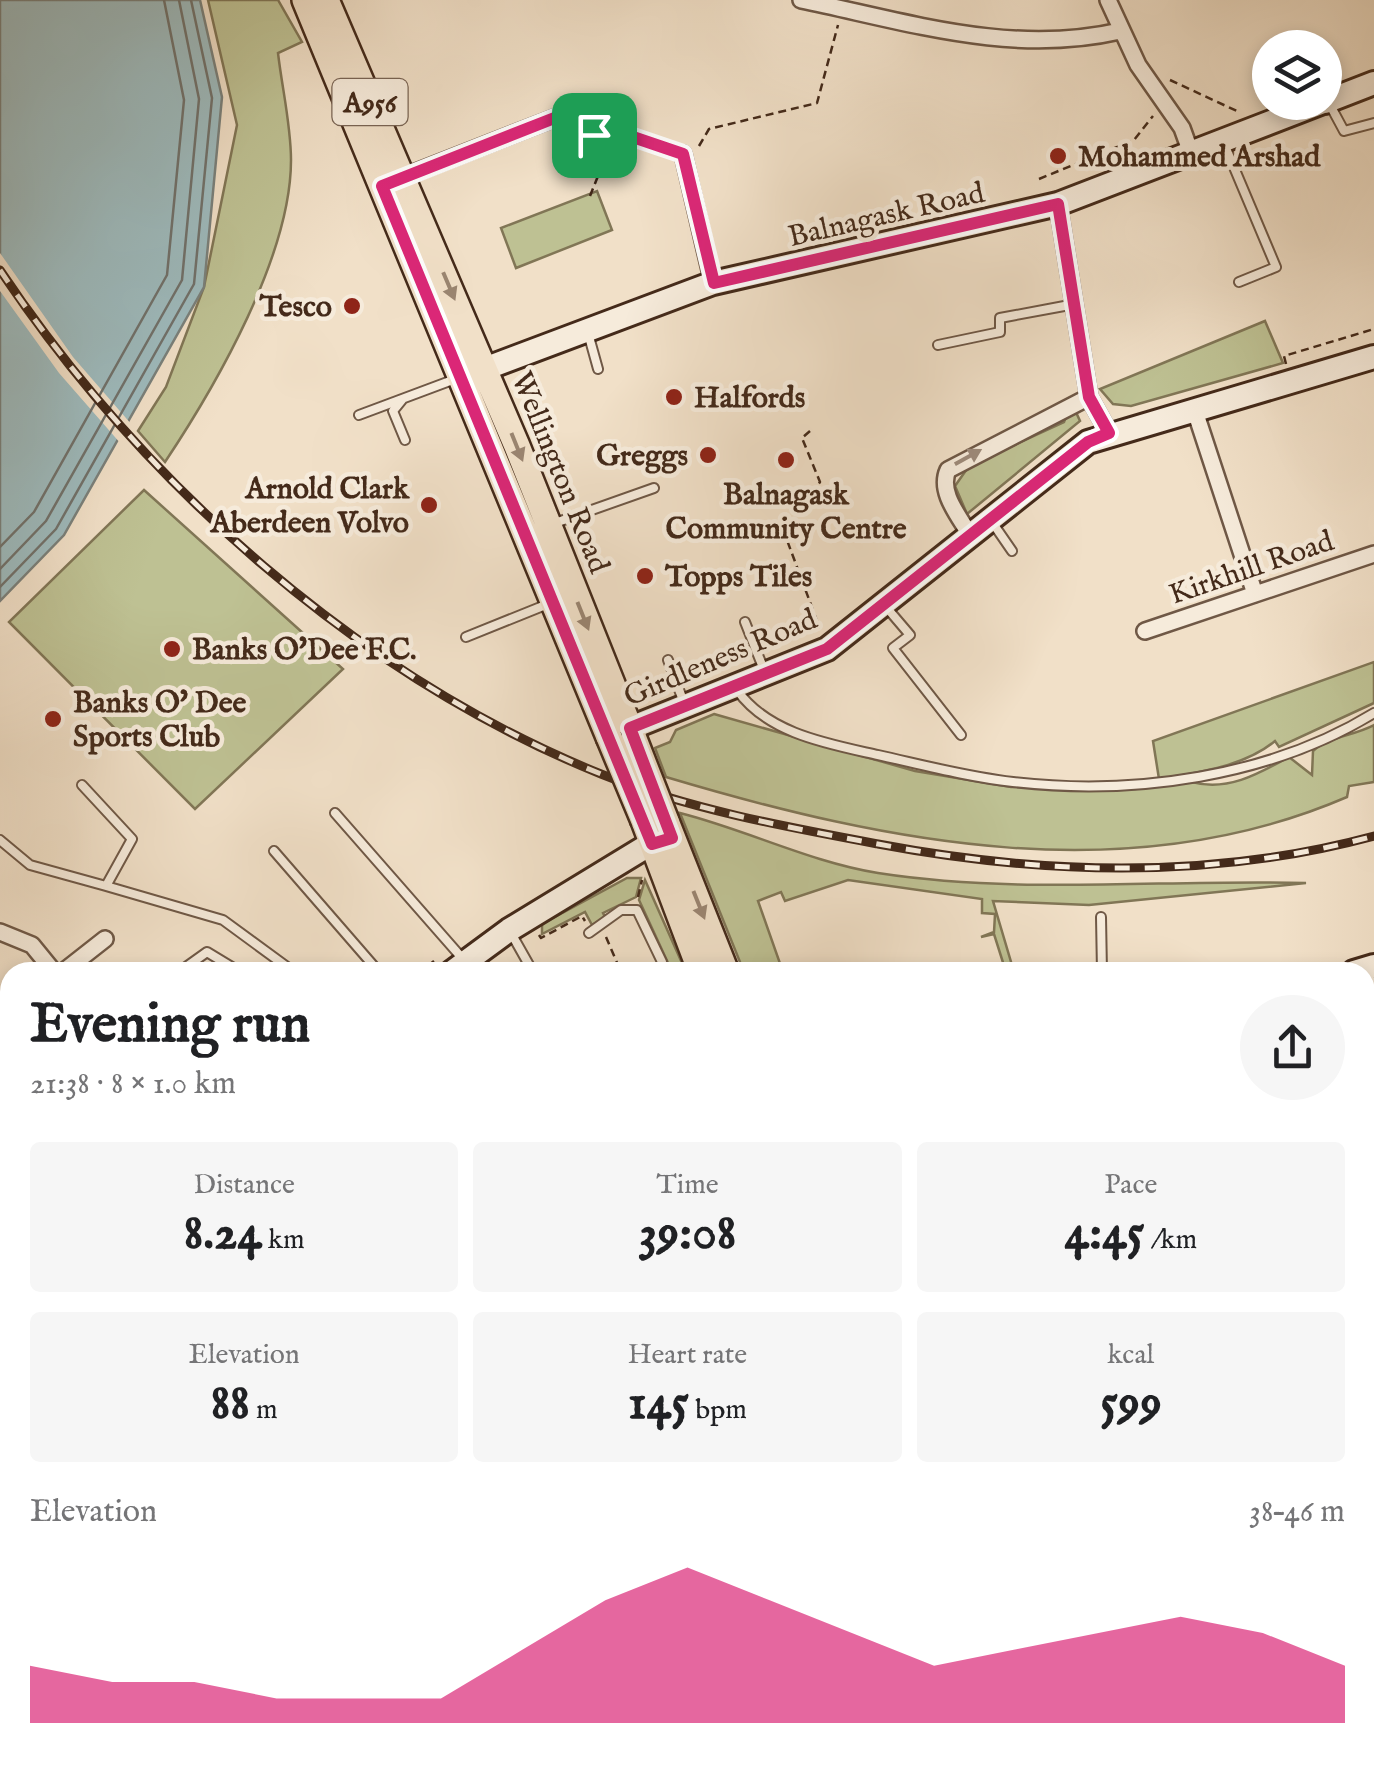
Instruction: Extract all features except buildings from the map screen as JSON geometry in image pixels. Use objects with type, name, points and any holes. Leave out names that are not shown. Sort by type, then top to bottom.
[{"type":"main road","name":"Wellington Road","points":[[305,0],[391,182],[472,373],[546,526],[659,831],[697,962]]},
{"type":"main road","name":"Wellington Road","points":[[326,0],[391,182]]},
{"type":"main road","name":"Wellington Road","points":[[472,373],[552,602],[625,735]]},
{"type":"main road","name":"Wellington Road","points":[[659,831],[721,962]]},
{"type":"street","points":[[801,0],[841,4],[1004,41],[1061,42],[1120,31]]},
{"type":"street","points":[[1108,0],[1120,31],[1192,153]]},
{"type":"street","name":"Balnagask Road","points":[[1342,95],[1374,83]]},
{"type":"street","points":[[391,182],[557,117]]},
{"type":"street","name":"Balnagask Road","points":[[472,373],[714,283],[1057,196],[1192,153],[1278,120]]},
{"type":"street","points":[[683,154],[714,283]]},
{"type":"street","points":[[1057,196],[1089,397],[1109,433]]},
{"type":"street","name":"Girdleness Road","points":[[625,735],[827,649],[1088,442],[1374,356]]},
{"type":"street","points":[[970,536],[946,494],[943,483],[948,470],[1089,397]]},
{"type":"street","points":[[1194,408],[1255,594]]},
{"type":"street","name":"Kirkhill Road","points":[[1145,631],[1374,554]]},
{"type":"street","points":[[465,962],[659,831]]},
{"type":"street","points":[[0,932],[32,946],[46,962]]},
{"type":"street","points":[[76,962],[105,939]]},
{"type":"lane","points":[[1337,120],[1344,131],[1374,123]]},
{"type":"lane","points":[[1224,142],[1276,266],[1240,282]]},
{"type":"lane","points":[[938,346],[1000,332],[1000,318],[1075,304]]},
{"type":"lane","points":[[586,329],[598,369]]},
{"type":"lane","points":[[359,415],[472,373]]},
{"type":"lane","points":[[402,400],[393,411],[405,440]]},
{"type":"lane","points":[[546,526],[654,488]]},
{"type":"lane","points":[[991,519],[1012,551]]},
{"type":"lane","points":[[466,637],[552,602]]},
{"type":"lane","points":[[884,605],[910,635],[893,648],[961,736]]},
{"type":"lane","points":[[745,622],[766,674]]},
{"type":"lane","points":[[668,660],[685,707]]},
{"type":"lane","points":[[734,686],[749,707],[770,721],[826,744],[1016,783],[1122,784],[1241,769],[1300,748],[1374,712]]},
{"type":"lane","points":[[82,785],[132,839],[106,886]]},
{"type":"lane","points":[[336,813],[454,962]]},
{"type":"lane","points":[[0,840],[30,865],[223,920],[280,962]]},
{"type":"lane","points":[[274,850],[369,962]]},
{"type":"lane","points":[[590,932],[622,910],[637,910],[662,962]]},
{"type":"lane","points":[[1101,917],[1102,962]]},
{"type":"lane","points":[[518,924],[530,962]]},
{"type":"lane","points":[[193,962],[207,952],[224,962]]},
{"type":"path","points":[[557,117],[594,135],[615,134],[683,154],[698,147],[710,129],[817,103],[841,4]]},
{"type":"path","points":[[1153,86],[1168,79],[1238,112],[1247,132]]},
{"type":"path","points":[[1039,179],[1134,140],[1155,114],[1167,106]]},
{"type":"path","points":[[590,196],[615,134]]},
{"type":"path","points":[[1050,175],[1057,196]]},
{"type":"path","points":[[1290,380],[1284,356],[1374,328]]},
{"type":"path","points":[[810,431],[802,438],[820,482],[784,532],[827,649]]},
{"type":"path","points":[[637,899],[644,875]]},
{"type":"path","points":[[518,924],[541,938],[582,916],[593,938],[604,931]]},
{"type":"green space","points":[[208,0],[278,0],[302,42],[278,53],[291,147],[288,197],[279,236],[248,317],[207,395],[165,462],[138,431],[166,387],[204,287],[237,125]]},
{"type":"green space","points":[[597,191],[612,230],[516,268],[501,228]]},
{"type":"green space","points":[[1265,321],[1283,363],[1131,406],[1113,404],[1100,389]]},
{"type":"green space","points":[[1075,410],[1080,421],[967,514],[955,486],[969,466],[1064,422],[1067,414]]},
{"type":"green space","name":"Banks O'Dee F.C.","points":[[144,490],[343,669],[195,809],[9,622]]},
{"type":"green space","points":[[1374,662],[1374,703],[1279,747],[1275,741],[1235,763],[1159,779],[1153,741]]},
{"type":"green space","points":[[714,714],[915,771],[1011,787],[1135,789],[1192,782],[1218,785],[1243,779],[1289,757],[1312,775],[1313,751],[1374,725],[1374,782],[1349,786],[1347,797],[1264,826],[1179,843],[1093,850],[1007,847],[835,821],[666,777],[655,748],[670,742],[676,730]]},
{"type":"green space","points":[[680,813],[853,868],[931,880],[1038,885],[1306,883],[1089,905],[993,901],[1011,962],[1003,962],[994,934],[981,937],[994,932],[995,914],[982,913],[982,899],[848,880],[785,901],[781,892],[758,901],[779,962],[740,962]]},
{"type":"green space","points":[[627,878],[641,878],[636,897],[603,913],[605,917],[592,925],[585,912],[542,934],[542,924]]},
{"type":"green space","points":[[645,880],[682,962],[668,962],[639,900]]},
{"type":"water","points":[[0,0],[200,0],[222,97],[204,287],[64,535],[0,601]]},
{"type":"pier","points":[[0,253],[73,357],[132,425],[121,444],[59,373],[0,291]]},
{"type":"railway","points":[[0,270],[57,349],[120,425],[189,498],[264,566],[343,628],[426,684],[512,733],[601,774],[668,797],[773,824],[940,854],[1064,867],[1189,866],[1251,860],[1374,836]]},
{"type":"place","name":"Mohammed Arshad","points":[[1058,156]]},
{"type":"place","name":"Tesco","points":[[352,306]]},
{"type":"place","name":"Halfords","points":[[674,397]]},
{"type":"place","name":"Greggs","points":[[708,455]]},
{"type":"place","name":"Balnagask Community Centre","points":[[786,460]]},
{"type":"place","name":"Arnold Clark Aberdeen Volvo","points":[[429,505]]},
{"type":"place","name":"Topps Tiles","points":[[645,576]]},
{"type":"place","name":"Banks O'Dee F.C.","points":[[172,649]]},
{"type":"place","name":"Banks O' Dee Sports Club","points":[[53,719]]},
{"type":"route","points":[[557,117],[594,135],[630,136],[683,154],[714,283],[1058,204],[1089,397],[1096,417],[1109,433],[1088,442],[827,649],[630,728],[672,838],[652,844],[382,186],[557,117]]}]
